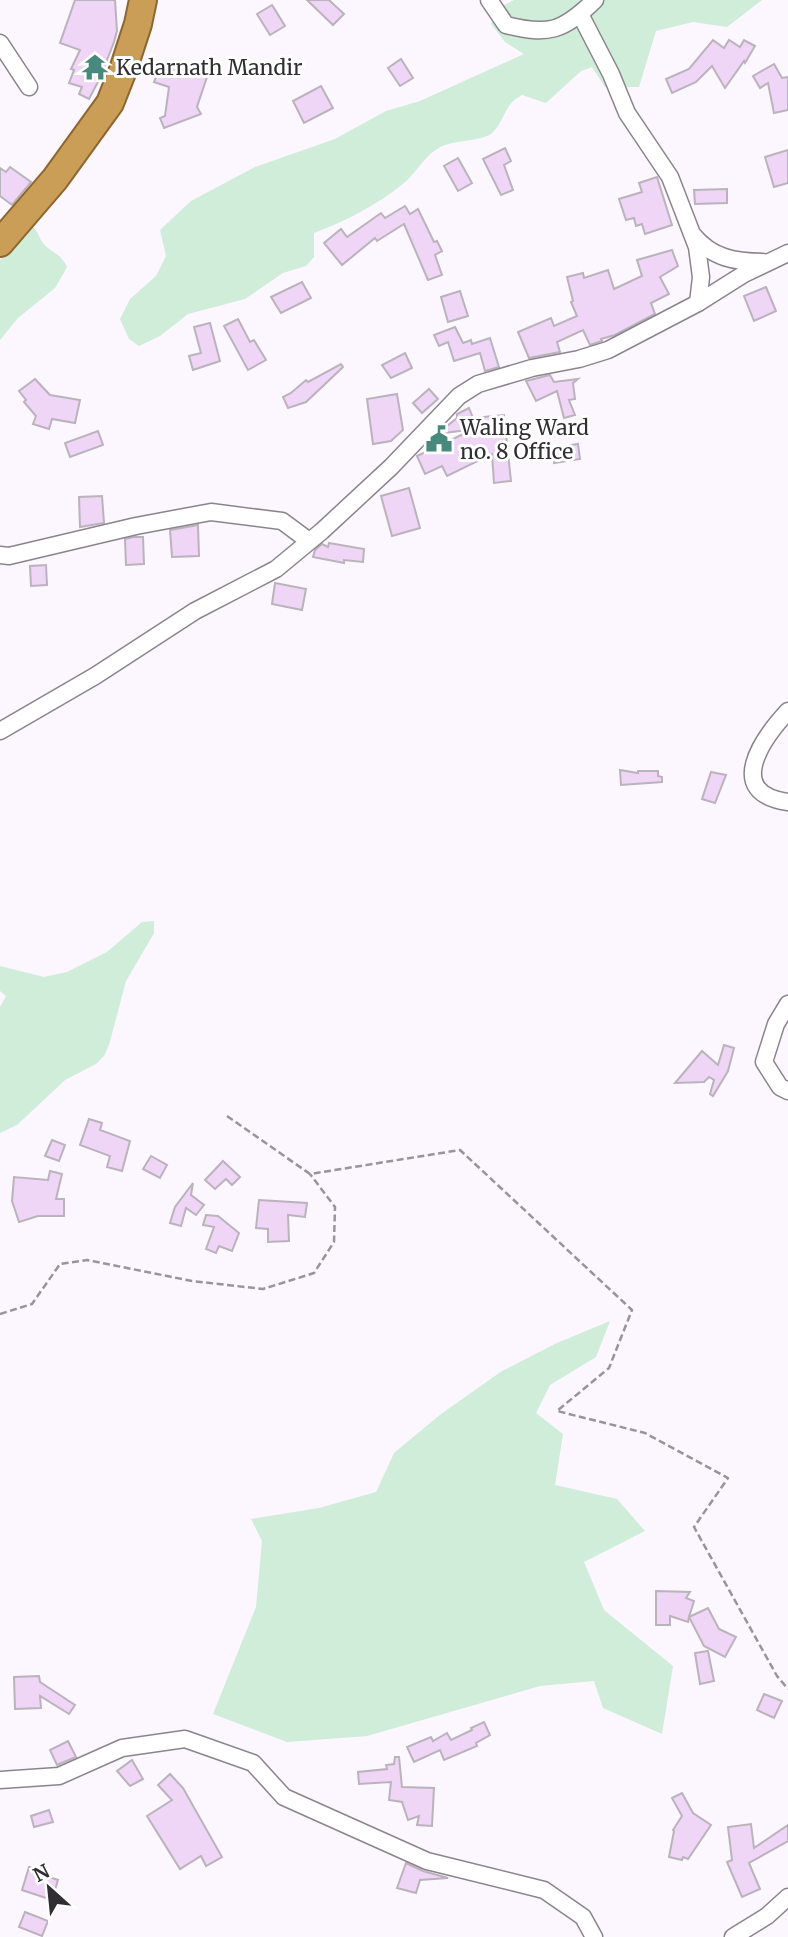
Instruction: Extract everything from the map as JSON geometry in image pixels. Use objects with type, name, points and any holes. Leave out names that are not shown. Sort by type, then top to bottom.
[{"type":"highway","points":[[0,243],[55,179],[110,103],[138,24],[142,0]]},
{"type":"street","points":[[489,0],[506,25],[529,30],[552,30],[580,14],[595,0]]},
{"type":"street","points":[[580,14],[611,74],[627,113],[670,177],[697,247],[701,277],[698,303]]},
{"type":"street","points":[[0,43],[29,87]]},
{"type":"street","points":[[692,234],[703,248],[716,255],[741,262],[769,262]]},
{"type":"street","points":[[0,731],[95,676],[195,611],[276,569],[391,467],[459,396],[478,384],[608,350],[698,303],[744,274],[788,253]]},
{"type":"street","points":[[0,555],[9,556],[136,526],[211,512],[282,521],[309,541]]},
{"type":"street","points":[[788,711],[766,737],[752,766],[759,791],[771,800],[788,802]]},
{"type":"street","points":[[788,1004],[776,1024],[764,1062],[780,1087],[788,1091]]},
{"type":"street","points":[[0,1780],[59,1776],[122,1748],[185,1739],[253,1763],[284,1797],[426,1861],[544,1890],[583,1917],[594,1937]]},
{"type":"street","points":[[733,1937],[767,1916],[788,1898]]},
{"type":"path","points":[[0,1314],[32,1304],[60,1264],[87,1259],[192,1281],[263,1289],[314,1273],[334,1241],[335,1207],[310,1174],[228,1116]]},
{"type":"path","points":[[310,1174],[460,1150],[632,1310],[609,1368],[557,1411],[645,1433],[728,1478],[694,1527],[777,1675],[788,1689]]},
{"type":"green space","points":[[514,0],[762,0],[727,27],[693,22],[656,31],[639,87],[605,87],[592,67],[581,71],[546,103],[522,95],[511,103],[493,132],[437,149],[404,183],[383,198],[349,218],[314,233],[314,257],[306,266],[283,273],[245,299],[188,314],[160,336],[139,346],[129,339],[120,319],[130,299],[156,276],[166,256],[160,230],[191,201],[255,167],[335,139],[386,111],[420,101],[524,54],[505,42],[491,24],[504,5]]},
{"type":"green space","points":[[30,225],[43,243],[61,258],[67,267],[55,288],[18,318],[0,340],[0,260]]},
{"type":"green space","points":[[154,921],[154,933],[126,981],[104,1056],[96,1064],[65,1080],[17,1125],[0,1133],[0,1007],[6,996],[0,991],[0,966],[44,977],[67,972],[107,952],[142,922]]},
{"type":"green space","points":[[610,1321],[596,1357],[550,1385],[536,1413],[563,1434],[555,1485],[617,1499],[645,1531],[584,1562],[604,1610],[673,1666],[662,1734],[603,1708],[594,1681],[540,1686],[367,1736],[287,1742],[213,1714],[256,1607],[262,1541],[251,1519],[319,1508],[376,1492],[394,1453],[441,1414],[502,1371],[557,1343]]},
{"type":"building","points":[[75,0],[115,0],[117,31],[100,78],[89,99],[79,94],[82,87],[69,83],[74,70],[71,69],[80,50],[60,43]]},
{"type":"building","points":[[307,0],[329,0],[344,14],[333,25]]},
{"type":"building","points":[[272,5],[285,26],[270,35],[257,14]]},
{"type":"building","points":[[713,40],[724,48],[729,40],[740,47],[744,40],[755,46],[725,88],[712,66],[696,82],[672,93],[666,79],[689,69]]},
{"type":"building","points":[[401,59],[413,78],[400,86],[388,68]]},
{"type":"building","points":[[161,62],[172,66],[171,69],[193,73],[196,64],[210,68],[197,107],[201,114],[164,128],[160,118],[165,116],[169,87],[154,82]]},
{"type":"building","points":[[774,64],[782,78],[788,77],[788,110],[774,113],[768,83],[760,88],[753,76]]},
{"type":"building","points":[[321,86],[333,108],[304,123],[293,101]]},
{"type":"building","points":[[505,148],[511,161],[504,165],[513,190],[501,195],[483,159]]},
{"type":"building","points":[[788,150],[788,183],[774,187],[765,157]]},
{"type":"building","points":[[458,158],[472,183],[458,191],[444,166]]},
{"type":"building","points":[[10,167],[31,182],[12,205],[0,196],[0,168],[6,172]]},
{"type":"building","points":[[657,177],[672,225],[645,234],[642,224],[636,226],[634,218],[626,220],[619,199],[642,192],[639,183]]},
{"type":"building","points":[[727,189],[727,203],[695,204],[694,190]]},
{"type":"building","points":[[405,206],[410,214],[418,209],[434,242],[437,241],[442,251],[435,255],[442,275],[428,280],[404,224],[377,241],[375,238],[342,265],[324,243],[341,229],[347,237],[381,213],[385,218]]},
{"type":"building","points":[[672,250],[678,266],[660,277],[669,294],[651,303],[655,314],[590,345],[583,330],[557,342],[560,352],[529,358],[518,332],[551,318],[554,326],[577,316],[571,302],[573,301],[567,277],[583,273],[584,278],[608,270],[614,289],[642,276],[637,260]]},
{"type":"building","points":[[302,282],[311,298],[281,313],[271,297]]},
{"type":"building","points":[[766,287],[776,311],[754,321],[744,296]]},
{"type":"building","points":[[460,291],[468,316],[448,322],[441,297]]},
{"type":"building","points":[[238,319],[250,342],[254,340],[266,360],[248,370],[224,326]]},
{"type":"building","points":[[210,323],[220,361],[193,370],[189,356],[201,353],[194,327]]},
{"type":"building","points":[[455,327],[463,343],[471,340],[472,344],[490,338],[499,367],[485,371],[480,353],[454,361],[448,342],[439,346],[434,335]]},
{"type":"building","points":[[405,353],[412,368],[391,378],[382,365]]},
{"type":"building","points":[[341,364],[343,367],[306,402],[288,408],[283,397],[306,380],[308,382]]},
{"type":"building","points":[[550,375],[554,382],[578,379],[573,383],[575,399],[569,400],[575,415],[564,418],[557,391],[536,401],[526,381]]},
{"type":"building","points":[[35,379],[50,395],[80,400],[75,423],[52,419],[49,429],[33,424],[36,416],[19,391]]},
{"type":"building","points":[[429,389],[438,399],[422,413],[413,403]]},
{"type":"building","points":[[397,394],[403,430],[391,441],[373,444],[367,399]]},
{"type":"building","points":[[469,408],[473,418],[504,415],[511,481],[494,483],[492,454],[447,476],[442,466],[425,474],[417,456],[474,429],[437,434],[457,418],[457,414]]},
{"type":"building","points":[[98,431],[103,445],[70,457],[65,443]]},
{"type":"building","points":[[578,444],[580,459],[554,463],[552,448]]},
{"type":"building","points":[[409,488],[420,528],[392,536],[381,496]]},
{"type":"building","points":[[102,496],[104,523],[80,527],[79,497]]},
{"type":"building","points":[[198,525],[199,556],[172,557],[170,530]]},
{"type":"building","points":[[143,537],[144,564],[126,565],[125,539]]},
{"type":"building","points":[[329,543],[364,549],[363,562],[344,560],[344,563],[313,557],[315,550],[322,544],[328,547]]},
{"type":"building","points":[[46,565],[47,585],[31,586],[30,566]]},
{"type":"building","points":[[275,583],[306,589],[302,610],[272,604]]},
{"type":"building","points":[[620,770],[638,773],[658,771],[662,782],[621,785]]},
{"type":"building","points":[[711,772],[726,775],[715,803],[702,799]]},
{"type":"building","points":[[724,1045],[734,1048],[728,1071],[713,1096],[710,1094],[714,1080],[709,1077],[704,1082],[675,1083],[702,1051],[718,1065]]},
{"type":"building","points":[[89,1119],[102,1123],[100,1130],[130,1141],[122,1171],[107,1167],[110,1156],[80,1145]]},
{"type":"building","points":[[52,1140],[65,1145],[59,1161],[45,1156]]},
{"type":"building","points":[[151,1156],[167,1165],[160,1178],[143,1169]]},
{"type":"building","points":[[223,1161],[240,1177],[232,1185],[226,1179],[215,1189],[205,1180]]},
{"type":"building","points":[[50,1171],[62,1174],[56,1199],[64,1199],[64,1216],[38,1216],[19,1222],[12,1201],[14,1177],[48,1180]]},
{"type":"building","points":[[193,1183],[191,1195],[204,1205],[196,1215],[186,1208],[181,1226],[170,1223],[175,1207]]},
{"type":"building","points":[[259,1200],[307,1203],[305,1217],[288,1215],[289,1241],[268,1242],[268,1229],[256,1228]]},
{"type":"building","points":[[206,1215],[218,1216],[239,1233],[232,1251],[219,1246],[216,1253],[206,1249],[214,1227],[203,1225]]},
{"type":"building","points":[[656,1591],[690,1592],[686,1598],[694,1601],[688,1622],[670,1616],[670,1625],[656,1625]]},
{"type":"building","points":[[708,1608],[719,1629],[736,1637],[725,1657],[704,1646],[689,1617]]},
{"type":"building","points":[[708,1651],[714,1681],[700,1684],[695,1653]]},
{"type":"building","points":[[39,1676],[40,1682],[75,1705],[69,1714],[40,1696],[41,1708],[15,1709],[14,1677]]},
{"type":"building","points":[[764,1694],[782,1701],[774,1718],[757,1710]]},
{"type":"building","points":[[484,1722],[490,1735],[476,1743],[477,1746],[444,1760],[440,1750],[414,1762],[407,1747],[431,1737],[433,1741],[447,1733],[451,1740]]},
{"type":"building","points":[[68,1741],[76,1757],[57,1765],[50,1750]]},
{"type":"building","points":[[395,1757],[399,1757],[402,1787],[434,1788],[432,1826],[417,1825],[419,1816],[408,1820],[402,1802],[389,1800],[391,1782],[359,1784],[358,1772],[387,1769],[386,1765],[394,1764]]},
{"type":"building","points":[[132,1760],[143,1779],[130,1786],[117,1771]]},
{"type":"building","points":[[170,1774],[183,1788],[222,1857],[206,1866],[201,1856],[180,1869],[147,1816],[172,1800],[158,1785]]},
{"type":"building","points":[[682,1793],[693,1813],[711,1825],[688,1859],[683,1857],[682,1860],[669,1857],[673,1830],[682,1816],[672,1798]]},
{"type":"building","points":[[49,1810],[53,1822],[34,1827],[31,1816]]},
{"type":"building","points":[[751,1824],[754,1848],[788,1825],[788,1841],[749,1863],[760,1889],[742,1897],[727,1862],[732,1860],[728,1827]]},
{"type":"building","points":[[406,1863],[448,1878],[420,1880],[416,1893],[397,1888]]},
{"type":"building","points":[[29,1867],[42,1870],[41,1874],[58,1880],[52,1900],[22,1890]]},
{"type":"building","points":[[25,1912],[48,1921],[42,1936],[19,1927]]},
{"type":"place","name":"Kedarnath Mandir","points":[[95,67]]},
{"type":"place","name":"Waling Ward no. 8 Office","points":[[439,439]]}]
